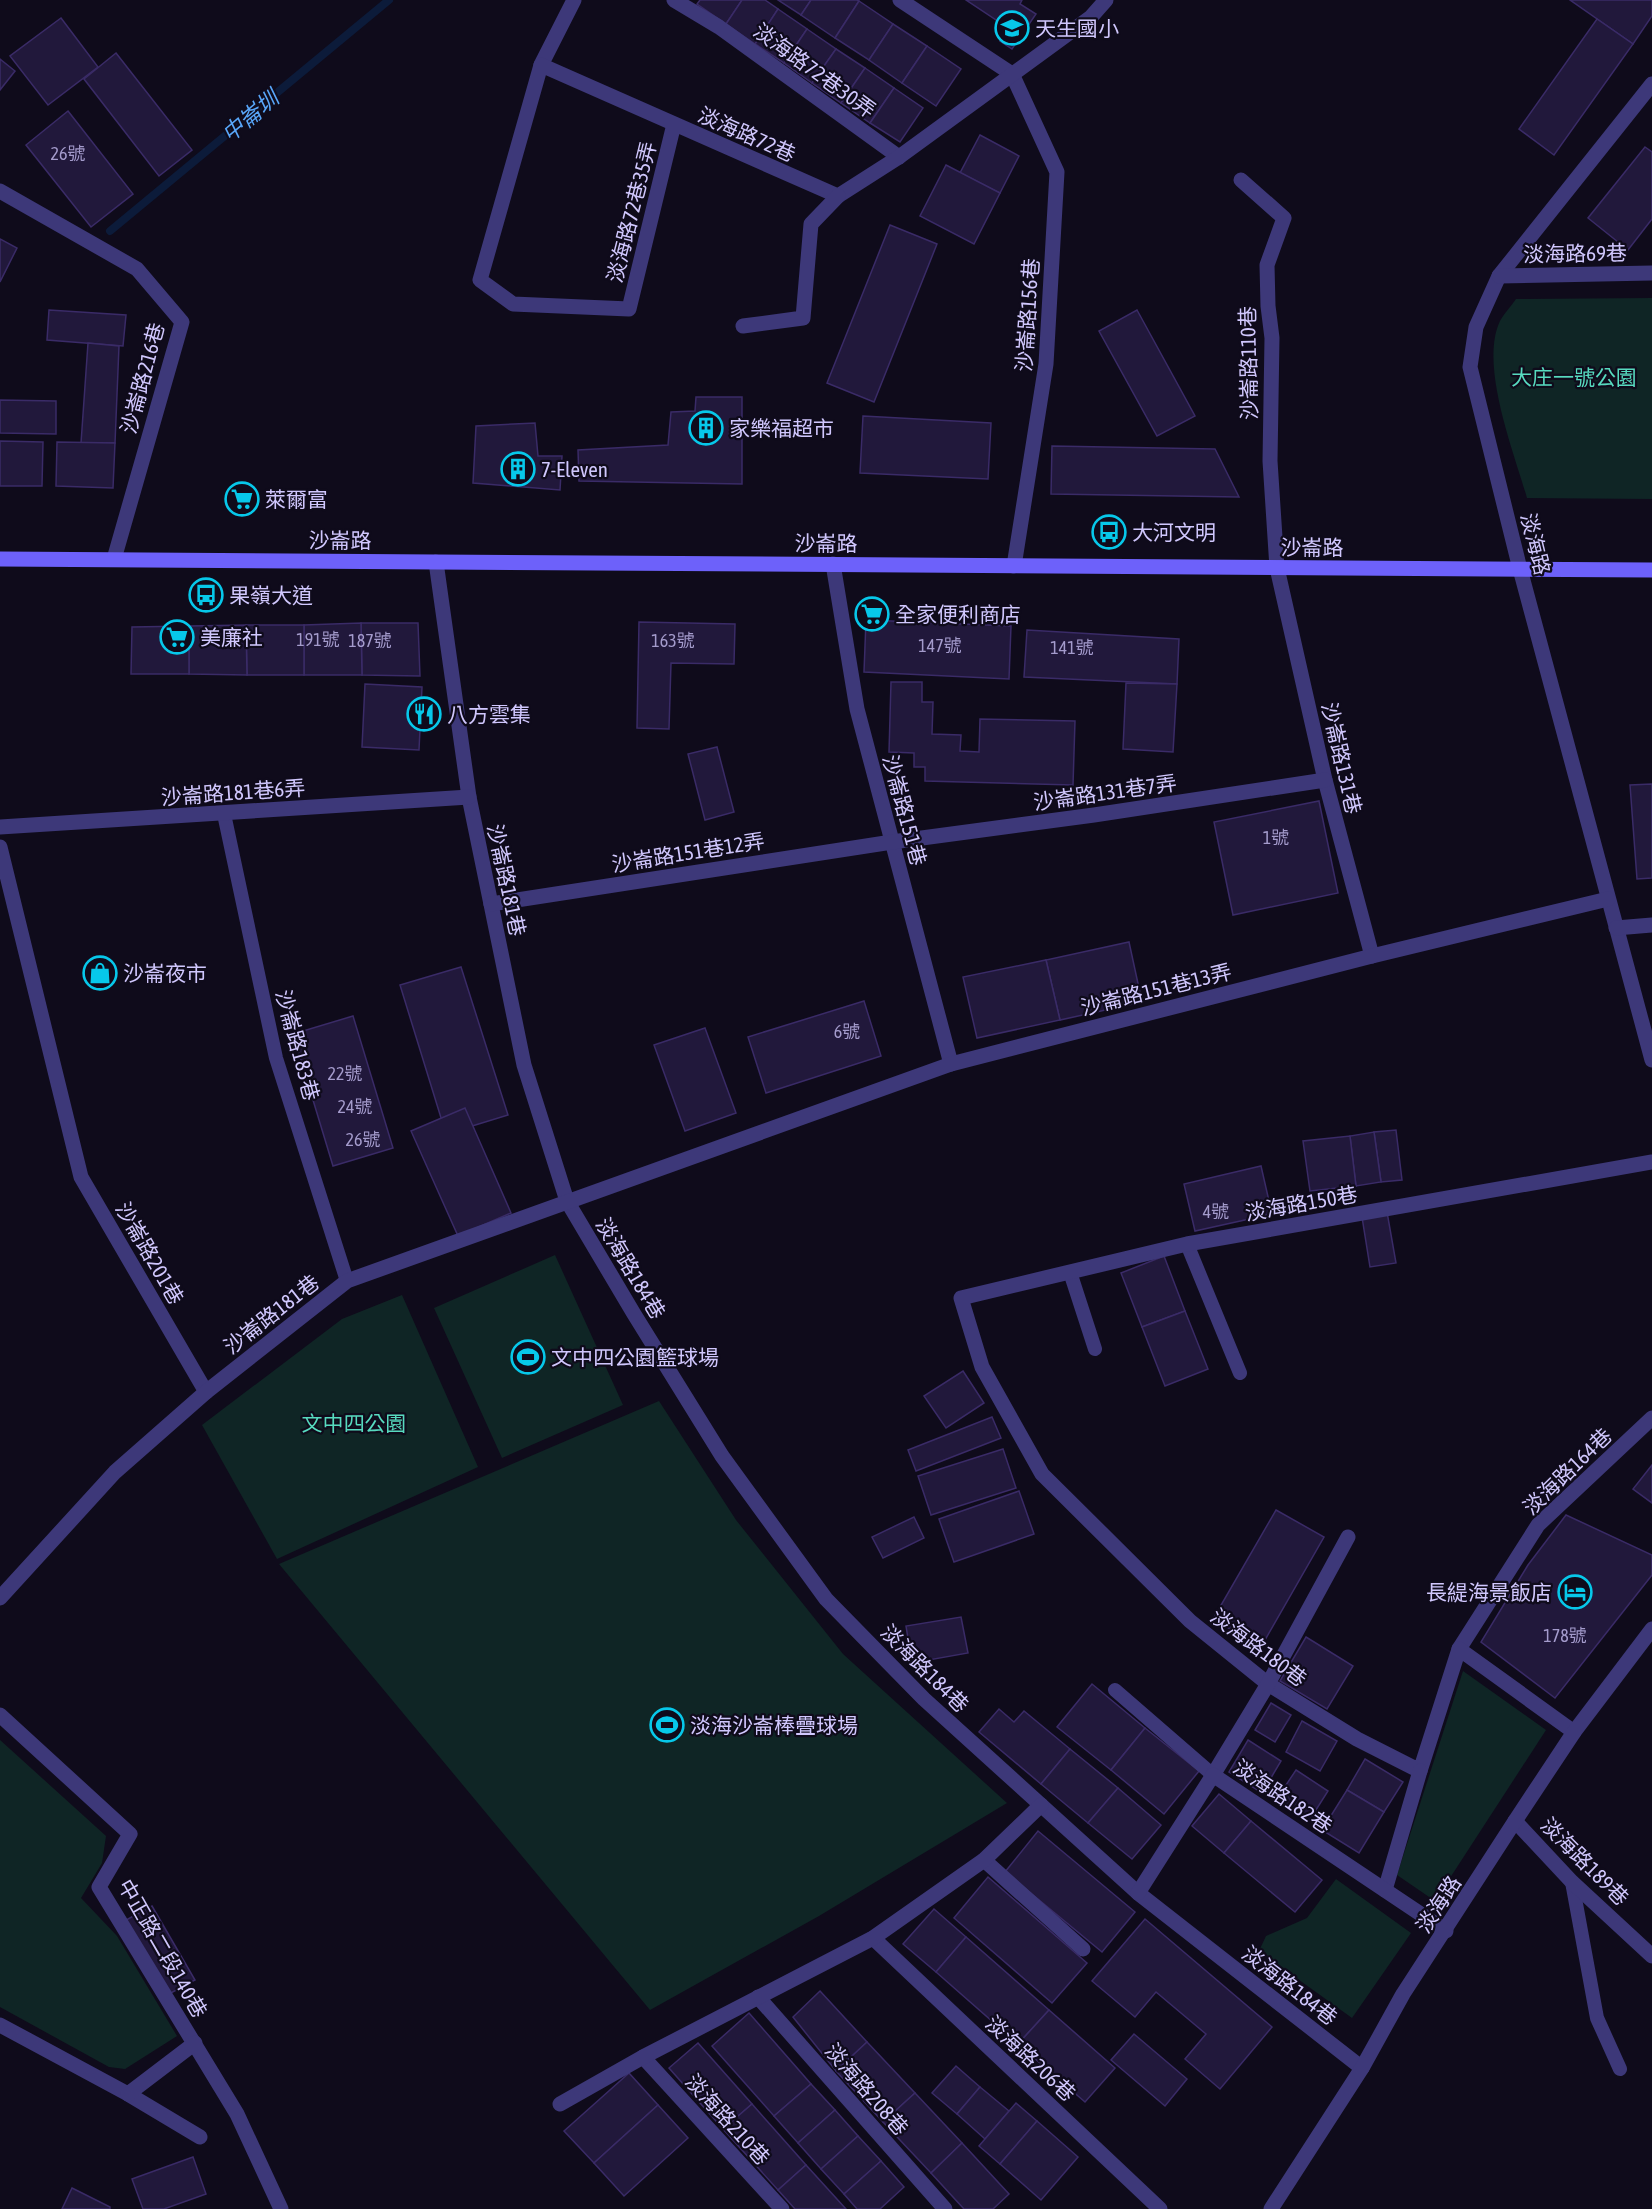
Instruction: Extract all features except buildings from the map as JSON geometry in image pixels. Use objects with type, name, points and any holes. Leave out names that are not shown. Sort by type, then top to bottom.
[{"type":"street","points":[[541,65],[574,0]]},
{"type":"street","name":"淡海路72巷30弄","points":[[674,0],[719,27],[899,157]]},
{"type":"street","points":[[900,0],[1012,74]]},
{"type":"street","points":[[744,326],[803,318],[811,224],[838,196],[899,157],[1091,17],[1106,0]]},
{"type":"street","name":"淡海路72巷","points":[[541,65],[838,196]]},
{"type":"street","name":"淡海路72巷35弄","points":[[541,65],[480,280],[513,304],[629,309],[674,124]]},
{"type":"street","name":"沙崙路156巷","points":[[1012,74],[1057,172],[1046,363],[1014,566]]},
{"type":"street","name":"淡海路","points":[[1652,84],[1499,276],[1476,327],[1470,366],[1520,569],[1652,1060]]},
{"type":"street","name":"沙崙路110巷","points":[[1241,180],[1284,218],[1267,265],[1268,306],[1272,338],[1270,460],[1277,568]]},
{"type":"street","name":"沙崙路216巷","points":[[0,191],[137,269],[182,322],[114,560]]},
{"type":"street","name":"淡海路69巷","points":[[1499,276],[1652,273]]},
{"type":"street","name":"沙崙路","points":[[0,559],[1652,570]]},
{"type":"street","name":"沙崙路181巷","points":[[436,562],[469,797],[524,1065],[567,1201]]},
{"type":"street","name":"沙崙路151巷","points":[[833,564],[857,709],[951,1064]]},
{"type":"street","name":"沙崙路131巷","points":[[1277,568],[1324,780],[1372,956]]},
{"type":"street","name":"沙崙路131巷7弄","points":[[892,842],[1094,815],[1324,780]]},
{"type":"street","name":"沙崙路181巷6弄","points":[[0,827],[469,797]]},
{"type":"street","name":"沙崙路151巷12弄","points":[[491,904],[892,842]]},
{"type":"street","name":"沙崙路201巷","points":[[0,848],[81,1177],[206,1392]]},
{"type":"street","name":"沙崙路151巷13弄","points":[[951,1064],[1372,956],[1608,899]]},
{"type":"street","points":[[1616,928],[1652,925]]},
{"type":"street","name":"沙崙路181巷","points":[[206,1392],[347,1281],[951,1064]]},
{"type":"street","name":"淡海路150巷","points":[[961,1298],[1187,1244],[1652,1162]]},
{"type":"street","name":"淡海路184巷","points":[[567,1201],[722,1456],[826,1599],[924,1700],[1138,1893],[1362,2068]]},
{"type":"street","name":"淡海路180巷","points":[[961,1298],[982,1367],[1042,1474],[1190,1621],[1268,1684],[1356,1739],[1420,1771]]},
{"type":"street","points":[[0,1598],[115,1472],[206,1392]]},
{"type":"street","name":"淡海路164巷","points":[[1459,1649],[1538,1526],[1652,1418]]},
{"type":"street","points":[[1213,1775],[1268,1684],[1348,1537]]},
{"type":"street","name":"淡海路","points":[[1271,2209],[1362,2068],[1403,1994],[1446,1931],[1515,1821],[1574,1732],[1652,1629]]},
{"type":"street","points":[[1385,1890],[1459,1649],[1574,1732]]},
{"type":"street","name":"中正路二段140巷","points":[[0,1715],[130,1834],[99,1887],[237,2114],[281,2209]]},
{"type":"street","name":"淡海路182巷","points":[[1138,1893],[1213,1775],[1446,1931]]},
{"type":"street","points":[[560,2104],[643,2057],[873,1938],[984,1860],[1041,1805]]},
{"type":"street","name":"淡海路189巷","points":[[1515,1821],[1572,1882],[1652,1956]]},
{"type":"street","points":[[984,1860],[1083,1949]]},
{"type":"street","name":"淡海路206巷","points":[[873,1938],[1160,2209]]},
{"type":"street","name":"淡海路208巷","points":[[758,1997],[945,2209]]},
{"type":"street","points":[[0,2025],[128,2094],[200,2137]]},
{"type":"street","points":[[128,2094],[195,2043]]},
{"type":"street","name":"淡海路210巷","points":[[643,2057],[782,2209]]},
{"type":"lane","name":"沙崙路183巷","points":[[224,814],[276,1058],[347,1281]]},
{"type":"lane","points":[[1187,1244],[1240,1373]]},
{"type":"lane","points":[[1070,1272],[1095,1349]]},
{"type":"lane","points":[[1115,1690],[1213,1775]]},
{"type":"lane","points":[[1572,1882],[1597,2018],[1620,2068]]},
{"type":"green space","name":"大庄一號公園","points":[[1652,298],[1652,499],[1527,498],[1507,433],[1496,384],[1495,339],[1500,321],[1516,299]]},
{"type":"green space","name":"文中四公園籃球場","points":[[555,1255],[623,1405],[502,1458],[434,1308]]},
{"type":"green space","name":"文中四公園","points":[[402,1295],[478,1467],[277,1559],[202,1425],[342,1319]]},
{"type":"green space","name":"淡海沙崙棒疊球場","points":[[659,1401],[736,1520],[843,1654],[1007,1803],[819,1916],[650,2010],[279,1564]]},
{"type":"green space","points":[[1463,1671],[1546,1730],[1435,1901],[1397,1875]]},
{"type":"green space","points":[[0,1740],[106,1836],[102,1863],[81,1898],[117,1936],[177,2036],[125,2069],[109,2067],[0,2007]]},
{"type":"green space","points":[[1336,1879],[1411,1933],[1352,2018],[1259,1951],[1266,1936],[1307,1918]]},
{"type":"waterway","name":"中崙圳","points":[[110,231],[389,0]]},
{"type":"place","name":"天生國小","points":[[1012,28]]},
{"type":"place","name":"家樂福超市","points":[[706,428]]},
{"type":"place","name":"7-Eleven","points":[[518,469]]},
{"type":"place","name":"萊爾富","points":[[242,499]]},
{"type":"place","name":"大河文明","points":[[1109,532]]},
{"type":"place","name":"果嶺大道","points":[[206,595]]},
{"type":"place","name":"全家便利商店","points":[[872,614]]},
{"type":"place","name":"美廉社","points":[[177,637]]},
{"type":"place","name":"八方雲集","points":[[424,714]]},
{"type":"place","name":"沙崙夜市","points":[[100,973]]},
{"type":"place","name":"文中四公園籃球場","points":[[528,1357]]},
{"type":"place","name":"長緹海景飯店","points":[[1575,1592]]},
{"type":"place","name":"淡海沙崙棒疊球場","points":[[667,1725]]}]
